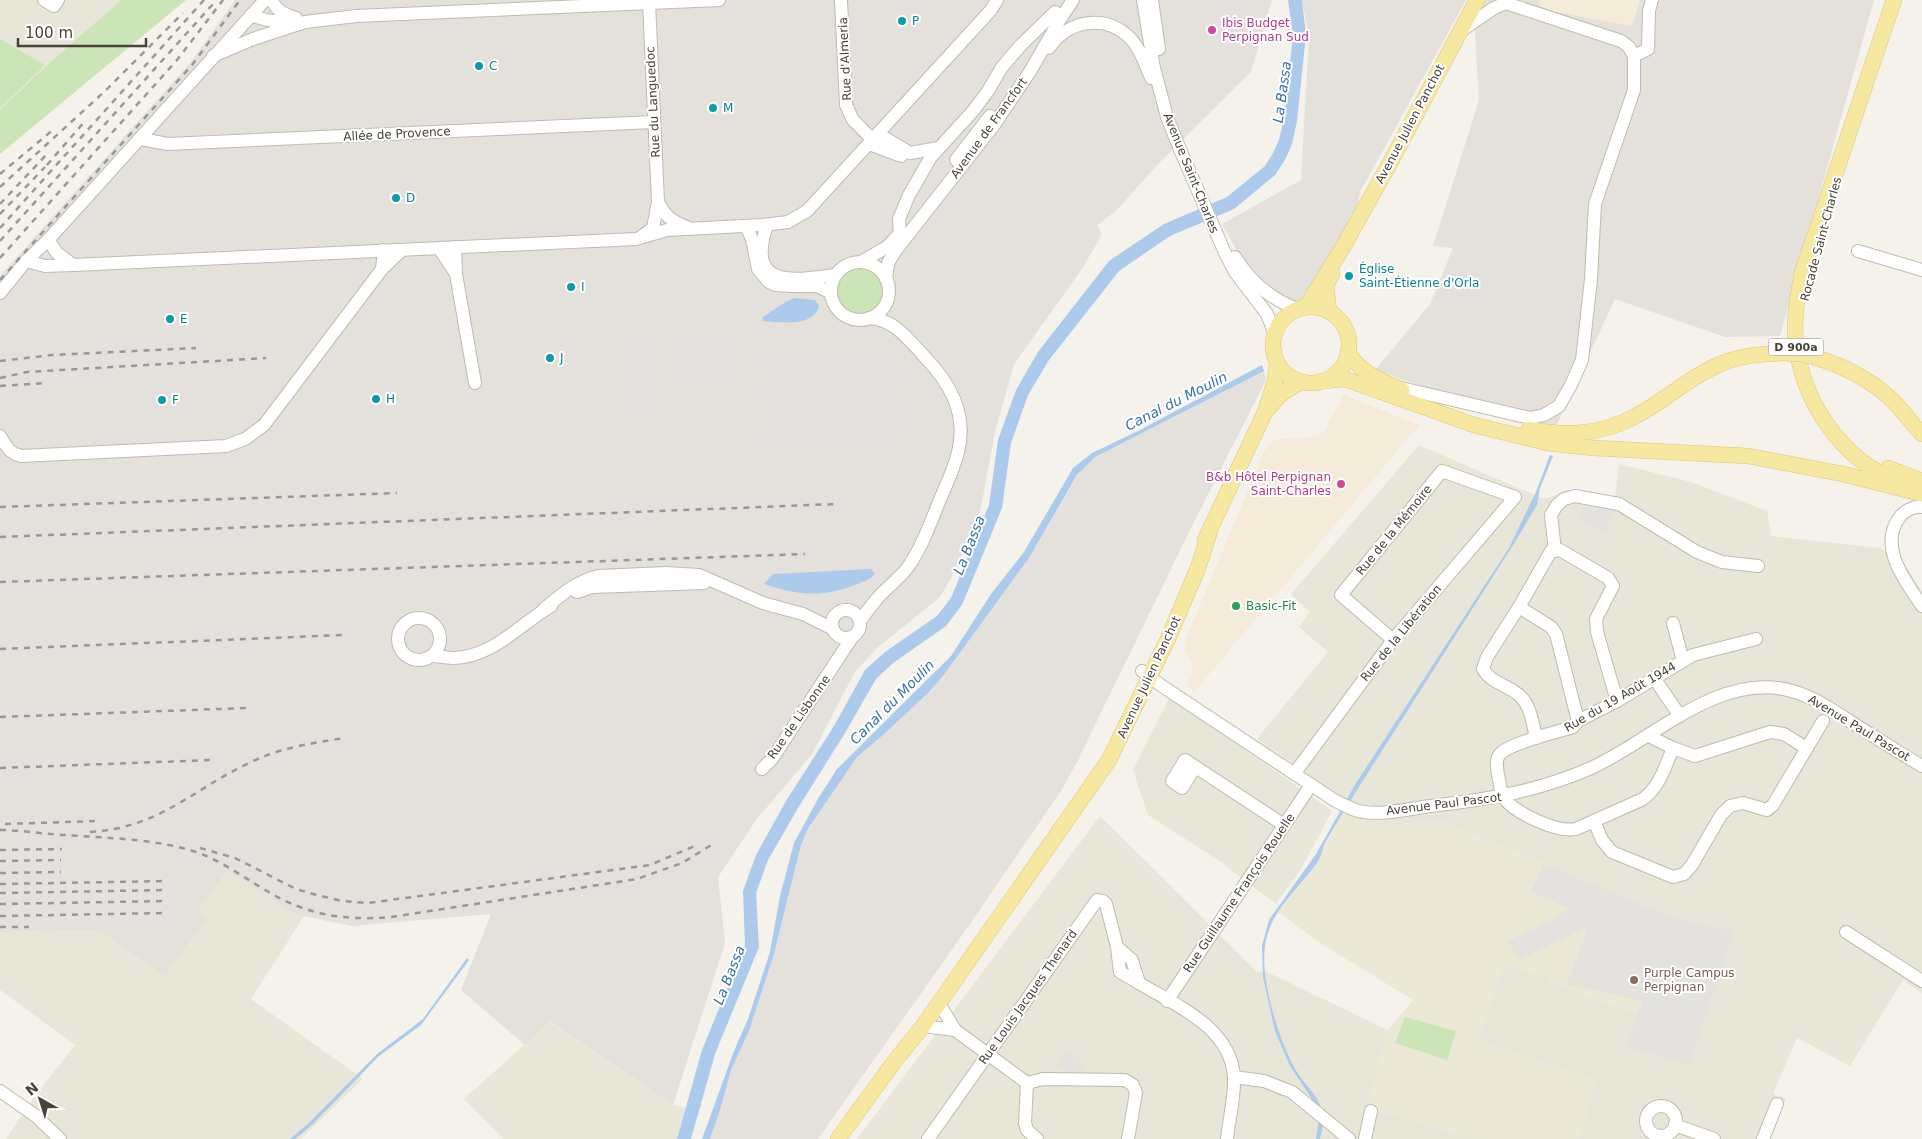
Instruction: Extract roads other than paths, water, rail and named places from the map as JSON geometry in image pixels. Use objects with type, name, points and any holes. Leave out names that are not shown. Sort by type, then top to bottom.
[{"type":"main road","name":"Avenue Julien Panchot","points":[[1329,311],[1326,286],[1343,247],[1477,0]]},
{"type":"main road","name":"Rocade Saint-Charles","points":[[1894,0],[1802,273],[1796,305],[1795,340],[1799,365],[1807,389],[1829,428],[1847,449],[1872,469],[1922,492]]},
{"type":"main road","name":"Rocade Saint-Charles","points":[[1844,152],[1805,294],[1803,346],[1815,388],[1828,413],[1840,429],[1875,461],[1904,476],[1922,481]]},
{"type":"main road","name":"Avenue Julien Panchot","points":[[1301,308],[1343,247]]},
{"type":"main road","points":[[1322,381],[1334,375],[1343,365],[1348,352],[1349,340],[1346,329],[1339,318],[1329,311],[1318,307],[1301,308],[1283,318],[1274,332],[1272,348],[1277,364],[1287,375],[1300,382],[1311,383],[1345,379],[1474,425],[1547,443],[1594,448],[1748,456],[1843,474],[1922,492]]},
{"type":"main road","points":[[1348,352],[1355,364],[1375,378],[1408,393],[1503,423],[1544,432],[1572,434],[1604,429],[1627,420],[1697,375],[1724,362],[1753,354],[1800,354],[1838,364],[1863,377],[1894,402],[1922,434]]},
{"type":"main road","name":"Avenue Julien Panchot","points":[[838,1139],[894,1062],[923,1026],[1070,814],[1146,674],[1265,412],[1275,381],[1277,364]]},
{"type":"main road","name":"Avenue Julien Panchot","points":[[1265,412],[1280,395],[1300,382]]},
{"type":"main road","name":"Avenue Julien Panchot","points":[[894,1062],[917,1023],[942,988],[970,958]]},
{"type":"street","points":[[44,0],[54,6],[58,0]]},
{"type":"street","points":[[0,292],[26,261],[48,240],[141,139],[213,56],[265,0]]},
{"type":"street","points":[[272,0],[276,9],[282,14],[302,20]]},
{"type":"street","points":[[248,19],[280,22],[356,16],[719,0]]},
{"type":"street","name":"Rue d'Almeria","points":[[841,0],[846,105],[853,120],[873,139]]},
{"type":"street","points":[[26,261],[45,266],[636,240],[667,230],[767,225],[788,222],[807,211],[991,10],[997,0]]},
{"type":"street","name":"Avenue de Francfort","points":[[861,262],[887,247],[900,233],[994,111],[1063,0]]},
{"type":"street","name":"Avenue de Francfort","points":[[886,279],[888,263],[900,244],[994,125],[1031,70],[1073,0]]},
{"type":"street","name":"Avenue Saint-Charles","points":[[1143,0],[1154,68],[1167,117],[1235,272],[1267,314],[1274,332]]},
{"type":"street","name":"Avenue Saint-Charles","points":[[1152,0],[1158,28],[1161,70],[1205,200]]},
{"type":"street","points":[[1634,56],[1648,49],[1649,11],[1652,0]]},
{"type":"street","name":"Rue du Languedoc","points":[[636,240],[648,234],[653,228],[658,202],[649,2]]},
{"type":"street","points":[[1394,386],[1530,418],[1544,415],[1559,406],[1572,385],[1582,360],[1591,280],[1595,204],[1634,90],[1634,56],[1629,47],[1621,41],[1506,3],[1494,8],[1461,30]]},
{"type":"street","points":[[900,233],[899,220],[910,195],[934,153],[973,111],[988,91],[1002,67],[1055,12]]},
{"type":"street","points":[[248,19],[246,30],[253,39]]},
{"type":"street","points":[[213,56],[302,20]]},
{"type":"street","points":[[994,125],[1021,90],[1052,44],[1066,29],[1081,24],[1098,22],[1116,26],[1130,38],[1140,52],[1167,117]]},
{"type":"street","name":"Allée de Provence","points":[[141,139],[168,144],[654,122]]},
{"type":"street","points":[[873,139],[913,159],[934,153]]},
{"type":"street","points":[[658,202],[665,215],[676,223],[689,228]]},
{"type":"street","points":[[767,225],[761,240],[762,262],[766,270],[772,275],[785,278],[814,278],[836,275]]},
{"type":"street","name":"Avenue Saint-Charles","points":[[1216,225],[1236,260],[1264,291],[1281,303],[1301,308]]},
{"type":"street","points":[[746,226],[752,239],[758,269],[768,282],[783,286],[817,286],[831,293]]},
{"type":"street","points":[[48,240],[57,253],[73,265]]},
{"type":"street","points":[[455,247],[456,274],[475,383]]},
{"type":"street","points":[[439,248],[456,274]]},
{"type":"street","points":[[382,269],[384,250]]},
{"type":"street","points":[[0,436],[13,454],[21,456],[226,446],[245,439],[264,424],[382,269],[402,250]]},
{"type":"street","points":[[1858,251],[1922,270]]},
{"type":"street","points":[[860,621],[877,599],[896,581],[920,548],[959,451],[959,414],[953,395],[946,380],[895,326],[889,313],[886,279],[876,266],[861,262],[847,265],[836,275],[831,286],[831,293],[834,304],[843,314],[856,320],[879,318],[895,326]]},
{"type":"street","points":[[869,318],[877,314],[887,300]]},
{"type":"street","name":"Rue de la Mémoire","points":[[1393,640],[1341,595],[1442,471],[1515,497]]},
{"type":"street","points":[[1555,552],[1551,515],[1557,505],[1564,499],[1575,496],[1619,504],[1697,552],[1735,564],[1758,566]]},
{"type":"street","name":"Rue de la Libération","points":[[1294,774],[1393,640],[1515,497]]},
{"type":"street","points":[[1922,507],[1917,506],[1903,512],[1896,522],[1891,538],[1898,569],[1922,606]]},
{"type":"street","points":[[1536,738],[1528,707],[1521,696],[1486,676],[1482,668],[1551,552],[1560,550],[1608,578],[1613,586],[1596,619],[1597,632],[1617,701]]},
{"type":"street","points":[[469,656],[446,646],[440,638],[436,627],[426,619],[410,619],[401,627],[398,639],[403,652],[414,659],[420,660],[431,656],[454,658],[469,656],[491,648],[543,610],[565,591],[598,576],[686,574],[699,575],[718,585],[763,602],[803,614],[834,631],[844,638],[853,636],[859,629],[860,621],[857,614],[844,611],[832,620],[834,631],[837,654],[835,665]]},
{"type":"street","points":[[803,614],[844,611],[877,599]]},
{"type":"street","points":[[1519,607],[1551,627],[1556,634],[1578,721]]},
{"type":"street","points":[[1673,623],[1683,661]]},
{"type":"street","name":"Rue de Lisbonne","points":[[762,768],[772,759],[853,636]]},
{"type":"street","points":[[431,656],[439,645],[440,638]]},
{"type":"street","name":"Rue du 19 Août 1944","points":[[1503,796],[1496,762],[1501,753],[1536,738],[1572,727],[1578,721],[1617,701],[1694,655],[1756,639]]},
{"type":"street","name":"Avenue Paul Pascot","points":[[1146,674],[1294,774],[1334,800],[1356,811],[1375,812],[1503,796],[1550,783],[1592,767],[1649,736],[1680,716],[1725,693],[1753,688],[1782,689],[1807,696],[1922,766]]},
{"type":"street","points":[[1654,678],[1680,716]]},
{"type":"street","points":[[1594,821],[1602,840],[1612,852],[1673,877],[1684,874],[1692,865],[1721,815],[1730,806],[1742,803],[1766,810],[1773,805],[1823,721]]},
{"type":"street","points":[[1649,736],[1695,756],[1770,732],[1780,732],[1806,748]]},
{"type":"street","points":[[1503,796],[1516,810],[1559,829],[1568,830],[1594,821],[1643,799],[1652,792],[1661,778],[1673,748]]},
{"type":"street","points":[[1195,767],[1284,825]]},
{"type":"street","name":"Rue Guillaume François Rouelle","points":[[1167,1001],[1311,785]]},
{"type":"street","name":"Rue Louis Jacques Thenard","points":[[928,1139],[1097,900],[1103,900],[1106,904],[1117,947],[1120,972],[1192,1014],[1217,1035],[1229,1058],[1234,1076]]},
{"type":"street","points":[[1846,932],[1922,981]]},
{"type":"street","points":[[939,1003],[955,1030],[1027,1083]]},
{"type":"street","points":[[923,1026],[955,1030]]},
{"type":"street","points":[[1227,1139],[1234,1076],[1264,1081],[1292,1092],[1348,1139]]},
{"type":"street","points":[[1027,1083],[1043,1079],[1125,1080],[1133,1085],[1136,1093],[1128,1139]]},
{"type":"street","points":[[1027,1083],[1025,1123],[1027,1130],[1036,1139]]},
{"type":"street","points":[[0,1091],[36,1116],[60,1139]]},
{"type":"street","points":[[1763,1139],[1777,1104]]},
{"type":"street","points":[[1658,1106],[1668,1108],[1675,1116],[1676,1126],[1665,1136],[1655,1137],[1647,1129],[1645,1120],[1650,1111],[1658,1106]]},
{"type":"street","points":[[1365,1139],[1370,1111]]},
{"type":"street","points":[[1676,1126],[1714,1139]]},
{"type":"water","points":[[1288,0],[1302,0],[1306,35],[1297,121],[1292,144],[1285,160],[1275,175],[1234,209],[1170,236],[1119,271],[1049,360],[1028,395],[1011,443],[1002,508],[962,605],[946,626],[893,663],[876,679],[768,860],[756,893],[759,947],[715,1054],[691,1139],[677,1139],[702,1050],[745,945],[743,891],[756,855],[786,801],[834,726],[865,670],[885,652],[937,616],[951,598],[989,505],[998,440],[1016,390],[1038,352],[1109,261],[1164,224],[1227,197],[1265,166],[1279,140],[1284,118],[1293,36]]},
{"type":"water","points":[[795,298],[815,300],[819,306],[816,313],[803,321],[763,321],[762,317]]},
{"type":"water","points":[[1262,365],[1264,371],[1095,457],[1077,475],[1029,558],[943,676],[928,693],[857,757],[809,827],[801,845],[774,954],[749,1031],[731,1070],[710,1139],[702,1139],[734,1051],[748,1019],[770,952],[780,896],[794,843],[837,769],[951,656],[991,594],[1024,552],[1073,468],[1092,453],[1138,431]]},
{"type":"water","points":[[1550,455],[1553,456],[1540,488],[1537,505],[1350,801],[1325,843],[1318,862],[1288,898],[1276,916],[1267,936],[1264,966],[1274,1017],[1291,1061],[1320,1104],[1323,1125],[1320,1139],[1316,1139],[1320,1111],[1290,1066],[1275,1031],[1263,977],[1262,946],[1269,920],[1316,854],[1356,783],[1509,548],[1536,492]]},
{"type":"water","points":[[871,569],[875,574],[868,579],[832,592],[798,593],[764,584],[773,574]]},
{"type":"water","points":[[467,958],[469,960],[421,1025],[379,1056],[311,1126],[295,1139],[290,1139],[310,1122],[377,1054],[423,1019]]},
{"type":"railway","points":[[0,228],[204,0]]},
{"type":"railway","points":[[0,258],[177,60],[223,0]]},
{"type":"railway","points":[[0,280],[192,65],[240,0]]},
{"type":"railway","points":[[0,241],[213,4]]},
{"type":"railway","points":[[0,187],[104,92],[183,13]]},
{"type":"railway","points":[[47,165],[86,120]]},
{"type":"railway","points":[[0,174],[54,129]]},
{"type":"railway","points":[[0,204],[47,154]]},
{"type":"railway","points":[[0,214],[45,167]]},
{"type":"railway","points":[[0,361],[52,355],[196,348]]},
{"type":"railway","points":[[0,378],[27,372],[266,358]]},
{"type":"railway","points":[[0,386],[47,383]]},
{"type":"railway","points":[[0,507],[397,493]]},
{"type":"railway","points":[[0,537],[837,504]]},
{"type":"railway","points":[[0,582],[805,554]]},
{"type":"railway","points":[[0,649],[342,635]]},
{"type":"railway","points":[[0,717],[246,708]]},
{"type":"railway","points":[[90,832],[115,829],[156,815],[228,774],[272,753],[308,744],[345,738]]},
{"type":"railway","points":[[0,768],[211,760]]},
{"type":"railway","points":[[5,824],[98,821]]},
{"type":"railway","points":[[0,830],[136,840],[189,850],[220,863],[267,891],[297,906],[311,911],[357,918],[391,917],[637,879],[682,863],[713,844]]},
{"type":"railway","points":[[200,848],[235,858],[296,889],[342,901],[368,903],[650,865],[697,845]]},
{"type":"railway","points":[[0,850],[62,849]]},
{"type":"railway","points":[[0,861],[61,860]]},
{"type":"railway","points":[[0,873],[61,872]]},
{"type":"railway","points":[[0,884],[167,881]]},
{"type":"railway","points":[[0,893],[167,890]]},
{"type":"railway","points":[[0,904],[166,901]]},
{"type":"railway","points":[[0,916],[166,913]]},
{"type":"railway","points":[[0,927],[29,927]]},
{"type":"place","name":"P","points":[[902,21]]},
{"type":"place","name":"Ibis Budget Perpignan Sud","points":[[1212,30]]},
{"type":"place","name":"C","points":[[479,66]]},
{"type":"place","name":"M","points":[[713,108]]},
{"type":"place","name":"D","points":[[396,198]]},
{"type":"place","name":"Église Saint-Étienne d'Orla","points":[[1349,276]]},
{"type":"place","name":"I","points":[[571,287]]},
{"type":"place","name":"E","points":[[170,319]]},
{"type":"place","name":"J","points":[[550,358]]},
{"type":"place","name":"H","points":[[376,399]]},
{"type":"place","name":"F","points":[[162,400]]},
{"type":"place","name":"B&b Hôtel Perpignan Saint-Charles","points":[[1341,484]]},
{"type":"place","name":"Basic-Fit","points":[[1236,606]]},
{"type":"place","name":"Purple Campus Perpignan","points":[[1634,980]]},
{"type":"water label","name":"La Bassa","points":[[1282,92]]},
{"type":"water label","name":"Canal du Moulin","points":[[1176,401]]},
{"type":"water label","name":"La Bassa","points":[[969,545]]},
{"type":"water label","name":"Canal du Moulin","points":[[892,702]]},
{"type":"water label","name":"La Bassa","points":[[729,975]]}]
